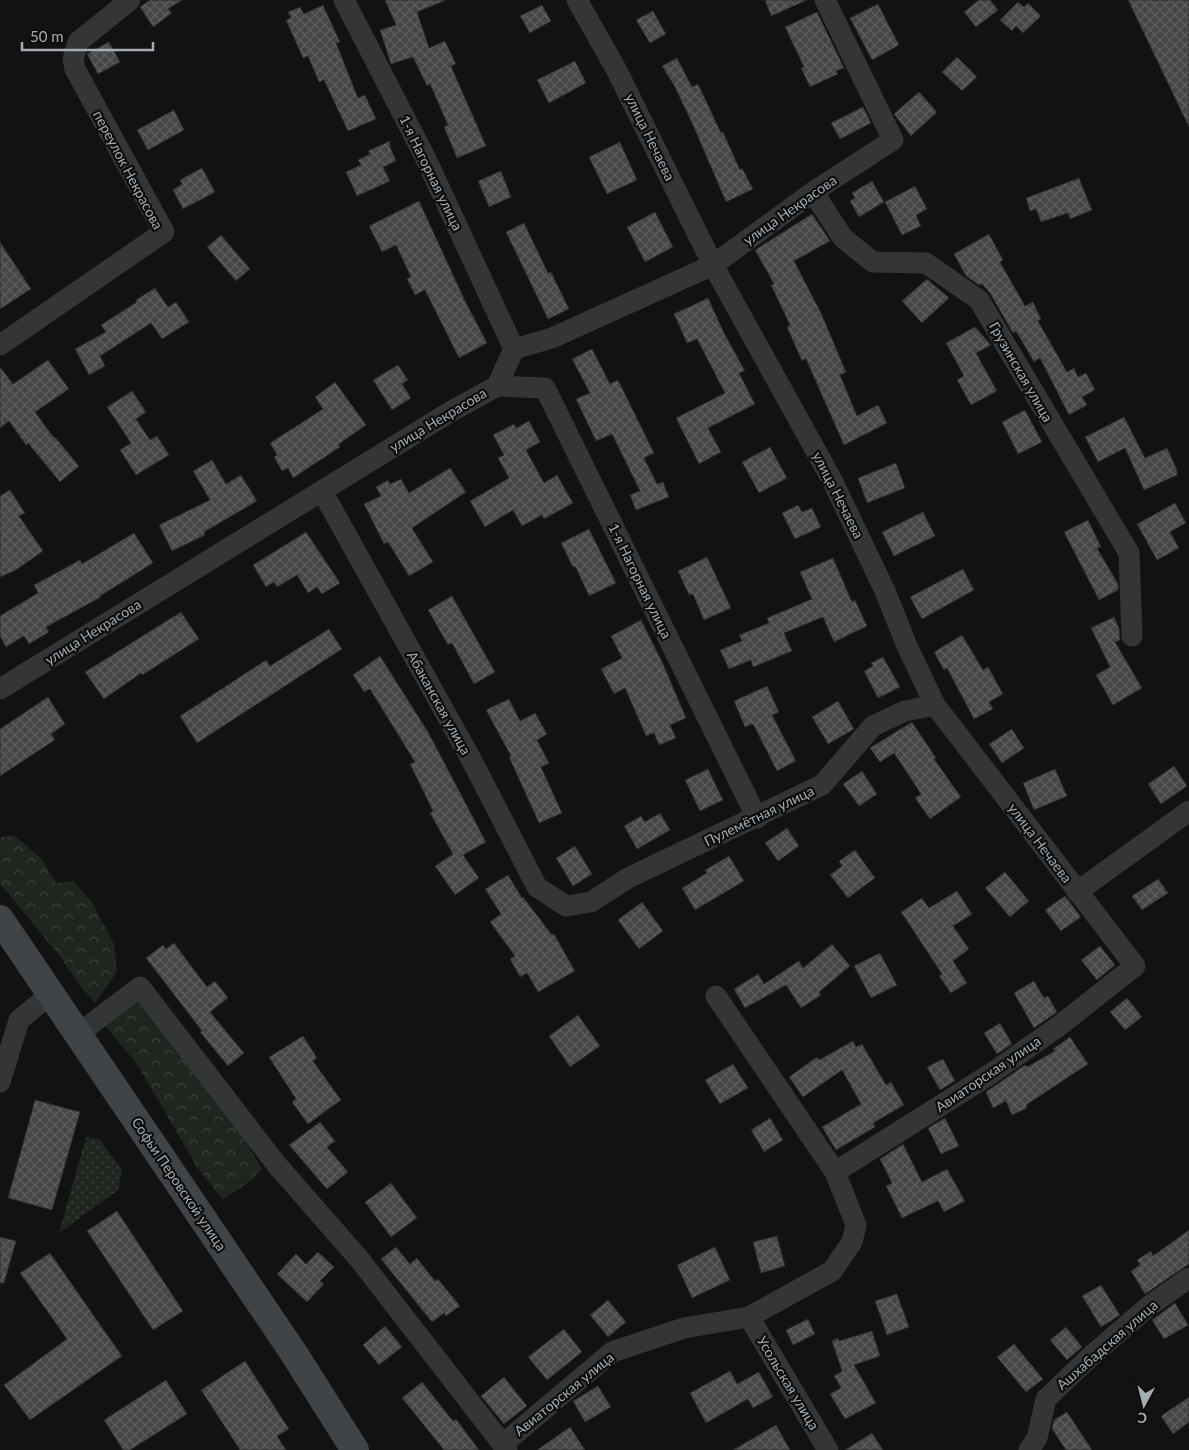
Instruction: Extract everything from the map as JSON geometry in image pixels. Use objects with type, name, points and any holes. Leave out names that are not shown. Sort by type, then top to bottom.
[{"type":"main road","name":"Софьи Перовской улица","points":[[0,919],[293,1352],[355,1450]]},
{"type":"street","name":"переулок Некрасова","points":[[0,345],[164,232],[75,68],[73,59],[78,42],[130,0]]},
{"type":"street","name":"1-я Нагорная улица","points":[[344,0],[426,159],[514,349]]},
{"type":"street","name":"улица Нечаева","points":[[578,0],[616,69],[713,265],[832,480],[885,591],[907,646],[936,705],[1135,966]]},
{"type":"street","name":"улица Некрасова","points":[[0,690],[450,412],[497,386],[514,349],[552,338],[713,265],[813,192],[893,140],[825,0]]},
{"type":"street","name":"Грузинская улица","points":[[813,192],[843,238],[873,262],[926,263],[979,300],[1129,553],[1132,636]]},
{"type":"street","name":"1-я Нагорная улица","points":[[497,386],[545,388],[757,818]]},
{"type":"street","name":"Абаканская улица","points":[[322,491],[471,760],[537,887],[566,906]]},
{"type":"street","name":"Пулемётная улица","points":[[566,906],[591,902],[628,878],[757,818],[822,785],[873,726],[905,711],[936,705]]},
{"type":"street","points":[[1077,892],[1189,812]]},
{"type":"street","name":"Авиаторская улица","points":[[835,1172],[1005,1064],[1059,1026],[1135,966]]},
{"type":"street","points":[[78,1034],[140,987],[277,1165],[360,1260],[505,1447]]},
{"type":"street","points":[[0,1082],[18,1020],[51,994]]},
{"type":"street","name":"Авиаторская улица","points":[[505,1447],[612,1352],[684,1328],[749,1317],[832,1271],[852,1242],[856,1225],[835,1172],[716,996]]},
{"type":"street","name":"Ашхабадская улица","points":[[1029,1450],[1037,1438],[1046,1399],[1148,1306],[1189,1278]]},
{"type":"street","name":"Усольская улица","points":[[749,1317],[828,1450]]},
{"type":"green space","points":[[15,836],[41,858],[56,883],[73,881],[92,902],[114,944],[117,972],[95,1003],[80,986],[59,955],[0,884],[0,837]]},
{"type":"green space","points":[[137,1001],[189,1059],[221,1103],[262,1169],[251,1180],[223,1200],[197,1167],[137,1064],[102,1022]]},
{"type":"green space","points":[[86,1137],[100,1140],[122,1170],[118,1190],[59,1233]]},
{"type":"building","points":[[150,0],[182,0],[168,9],[172,13],[153,27],[140,7]]},
{"type":"building","points":[[385,0],[446,0],[417,12],[429,48],[445,41],[456,64],[451,66],[486,146],[457,158],[444,127],[448,125],[430,84],[427,86],[413,57],[391,64],[380,30],[396,25]]},
{"type":"building","points":[[765,0],[807,0],[771,16]]},
{"type":"building","points":[[979,0],[990,0],[998,10],[976,27],[964,12]]},
{"type":"building","points":[[1128,0],[1189,0],[1189,127]]},
{"type":"building","points":[[1018,2],[1024,7],[1028,3],[1041,16],[1023,33],[1016,26],[1012,31],[1000,20]]},
{"type":"building","points":[[878,4],[899,45],[872,60],[850,18]]},
{"type":"building","points":[[323,5],[340,42],[336,43],[358,98],[365,95],[376,119],[348,131],[324,80],[319,82],[308,56],[303,58],[286,20],[291,18],[288,12],[300,7],[304,14]]},
{"type":"building","points":[[542,5],[551,21],[530,33],[520,16]]},
{"type":"building","points":[[653,11],[666,34],[650,43],[636,20]]},
{"type":"building","points":[[817,12],[844,68],[836,71],[838,74],[810,87],[801,68],[804,67],[785,27]]},
{"type":"building","points":[[109,42],[120,62],[98,74],[87,54]]},
{"type":"building","points":[[957,57],[977,77],[962,91],[942,72]]},
{"type":"building","points":[[677,58],[692,87],[698,84],[740,170],[742,168],[753,189],[726,202],[693,125],[674,85],[662,66]]},
{"type":"building","points":[[575,61],[586,83],[549,103],[537,80]]},
{"type":"building","points":[[919,92],[937,112],[911,136],[894,114]]},
{"type":"building","points":[[863,107],[871,123],[840,139],[831,123]]},
{"type":"building","points":[[174,110],[184,130],[148,150],[137,130]]},
{"type":"building","points":[[390,141],[390,147],[396,161],[383,167],[390,181],[357,196],[346,172],[361,165],[358,160],[370,154],[368,151]]},
{"type":"building","points":[[620,142],[637,180],[607,194],[589,157]]},
{"type":"building","points":[[202,168],[215,192],[183,209],[173,190],[182,184],[180,180]]},
{"type":"building","points":[[501,171],[511,197],[489,207],[478,181]]},
{"type":"building","points":[[1079,178],[1092,210],[1070,219],[1068,213],[1041,222],[1036,209],[1030,211],[1026,198]]},
{"type":"building","points":[[872,181],[884,202],[859,217],[850,201],[855,198],[852,193]]},
{"type":"building","points":[[915,186],[927,209],[916,215],[921,226],[902,235],[885,202]]},
{"type":"building","points":[[419,201],[466,303],[487,343],[459,358],[425,290],[415,295],[407,279],[411,277],[396,245],[382,252],[369,226]]},
{"type":"building","points":[[655,212],[673,247],[645,262],[627,227]]},
{"type":"building","points":[[812,214],[830,241],[794,261],[821,313],[846,372],[840,375],[857,416],[878,405],[887,423],[844,445],[806,359],[802,361],[787,327],[790,325],[771,285],[774,284],[755,250]]},
{"type":"building","points":[[524,223],[548,273],[551,272],[569,309],[548,319],[506,232]]},
{"type":"building","points":[[989,234],[1003,260],[1000,262],[1025,306],[1033,302],[1041,319],[1038,321],[1067,372],[1074,368],[1078,377],[1086,373],[1095,390],[1082,397],[1087,405],[1069,415],[1040,358],[1034,362],[1016,331],[1013,333],[990,293],[982,284],[979,285],[966,276],[954,254]]},
{"type":"building","points":[[221,235],[250,269],[236,281],[207,247]]},
{"type":"building","points":[[0,242],[31,289],[0,309]]},
{"type":"building","points":[[927,279],[949,298],[922,323],[902,301]]},
{"type":"building","points":[[155,288],[168,307],[176,302],[189,322],[162,339],[151,323],[100,356],[105,366],[89,375],[75,349],[106,332],[101,325]]},
{"type":"building","points":[[708,298],[724,333],[745,371],[739,373],[755,404],[708,428],[721,452],[699,464],[676,418],[725,393],[697,339],[687,343],[674,314]]},
{"type":"building","points":[[975,327],[991,345],[976,353],[997,391],[971,405],[957,380],[964,376],[946,343]]},
{"type":"building","points":[[592,349],[610,384],[618,380],[654,453],[644,458],[657,484],[663,482],[669,497],[636,510],[630,495],[640,491],[612,434],[596,441],[576,399],[590,393],[572,359]]},
{"type":"building","points":[[48,360],[69,389],[35,412],[54,438],[79,466],[60,482],[28,443],[26,445],[9,421],[0,428],[0,367],[13,384]]},
{"type":"building","points":[[398,365],[408,380],[402,384],[411,398],[392,410],[373,380]]},
{"type":"building","points":[[335,382],[366,425],[339,444],[340,447],[293,478],[288,468],[282,471],[274,457],[277,455],[270,443],[323,409],[315,397]]},
{"type":"building","points":[[132,391],[146,412],[136,419],[150,440],[157,436],[169,455],[136,475],[120,450],[131,443],[107,407]]},
{"type":"building","points":[[1025,410],[1042,442],[1018,454],[1002,422]]},
{"type":"building","points":[[1124,417],[1145,458],[1167,448],[1177,470],[1177,475],[1144,490],[1125,448],[1098,462],[1085,437]]},
{"type":"building","points":[[529,421],[540,442],[526,450],[544,483],[557,475],[573,503],[544,519],[542,515],[522,526],[513,510],[485,527],[470,501],[509,478],[498,458],[504,455],[493,435],[514,424],[516,428]]},
{"type":"building","points":[[770,447],[787,478],[759,493],[742,462]]},
{"type":"building","points":[[212,460],[226,484],[241,475],[257,501],[204,532],[205,535],[172,551],[159,525],[210,500],[193,471]]},
{"type":"building","points":[[896,463],[905,488],[867,503],[858,478]]},
{"type":"building","points":[[450,468],[466,492],[412,528],[433,562],[409,576],[388,542],[384,544],[364,504],[381,496],[376,487],[388,480],[390,484],[401,479],[409,493]]},
{"type":"building","points":[[10,490],[25,513],[19,516],[43,551],[16,570],[0,577],[0,496]]},
{"type":"building","points":[[1175,503],[1186,523],[1170,532],[1179,548],[1157,560],[1137,524]]},
{"type":"building","points":[[798,505],[802,512],[812,508],[821,527],[795,539],[782,513]]},
{"type":"building","points":[[923,512],[935,536],[894,556],[882,532]]},
{"type":"building","points":[[1088,520],[1101,547],[1097,548],[1118,584],[1118,590],[1099,600],[1064,532]]},
{"type":"building","points":[[589,529],[616,583],[589,596],[575,566],[573,567],[561,543]]},
{"type":"building","points":[[306,532],[340,583],[322,594],[317,587],[308,593],[297,575],[277,587],[274,582],[266,587],[253,565]]},
{"type":"building","points":[[134,533],[153,563],[101,597],[46,627],[49,632],[29,644],[24,636],[6,647],[0,636],[0,616],[38,593],[34,585],[80,560],[82,564]]},
{"type":"building","points":[[707,557],[731,608],[704,620],[693,594],[689,595],[678,571]]},
{"type":"building","points":[[833,558],[852,602],[855,600],[867,626],[834,642],[823,617],[784,633],[792,651],[753,667],[751,660],[729,669],[720,650],[742,641],[739,635],[769,623],[767,618],[812,599],[800,572]]},
{"type":"building","points":[[963,569],[974,590],[922,619],[910,597]]},
{"type":"building","points":[[452,596],[495,672],[474,684],[452,643],[448,645],[428,610]]},
{"type":"building","points":[[181,612],[199,639],[142,675],[141,673],[104,699],[85,672]]},
{"type":"building","points":[[1114,617],[1119,628],[1120,640],[1115,642],[1142,688],[1113,705],[1096,675],[1110,667],[1091,628]]},
{"type":"building","points":[[641,620],[664,666],[686,718],[670,725],[676,738],[659,745],[654,733],[646,736],[625,688],[614,694],[601,669],[622,658],[611,636]]},
{"type":"building","points":[[329,629],[342,649],[197,743],[180,716],[266,660],[270,666]]},
{"type":"building","points":[[962,635],[983,670],[988,667],[1003,694],[989,702],[993,709],[974,719],[947,668],[944,670],[934,652]]},
{"type":"building","points":[[380,656],[428,732],[486,842],[463,855],[479,878],[455,895],[435,866],[453,854],[430,813],[433,811],[410,764],[415,762],[370,689],[364,692],[353,675]]},
{"type":"building","points":[[883,657],[900,687],[878,698],[864,671],[873,666],[871,663]]},
{"type":"building","points":[[767,686],[779,712],[772,715],[796,761],[777,771],[753,724],[745,727],[734,701]]},
{"type":"building","points":[[48,697],[65,724],[51,734],[55,740],[0,776],[0,729]]},
{"type":"building","points":[[509,699],[520,721],[535,713],[547,734],[537,740],[549,763],[541,767],[562,813],[539,823],[509,757],[511,756],[486,710]]},
{"type":"building","points":[[838,701],[854,729],[828,744],[812,717]]},
{"type":"building","points":[[912,722],[936,758],[934,759],[961,797],[930,819],[915,798],[921,794],[894,753],[880,762],[870,748]]},
{"type":"building","points":[[1012,729],[1024,748],[1002,763],[989,744]]},
{"type":"building","points":[[1174,766],[1187,786],[1161,804],[1148,784]]},
{"type":"building","points":[[708,769],[723,800],[700,811],[685,780]]},
{"type":"building","points":[[1055,769],[1067,796],[1034,810],[1023,783]]},
{"type":"building","points":[[862,771],[877,794],[859,806],[843,784]]},
{"type":"building","points":[[660,813],[670,830],[637,849],[624,826],[641,816],[645,822]]},
{"type":"building","points":[[787,828],[799,846],[778,861],[765,843]]},
{"type":"building","points":[[575,846],[592,874],[573,886],[556,858]]},
{"type":"building","points":[[855,850],[875,878],[848,898],[830,875],[842,866],[839,861]]},
{"type":"building","points":[[729,856],[744,881],[695,910],[682,888],[707,873],[705,870]]},
{"type":"building","points":[[1005,872],[1029,901],[1010,917],[985,888]]},
{"type":"building","points":[[508,875],[522,898],[552,935],[554,934],[575,971],[538,992],[527,973],[520,977],[510,959],[515,956],[490,922],[501,914],[485,889]]},
{"type":"building","points":[[1158,879],[1168,893],[1142,910],[1132,896]]},
{"type":"building","points":[[957,891],[972,914],[953,926],[969,949],[953,961],[967,983],[951,993],[939,976],[942,974],[901,912],[922,898],[929,908]]},
{"type":"building","points":[[1065,896],[1081,917],[1061,931],[1045,910]]},
{"type":"building","points":[[642,902],[663,931],[639,949],[618,920]]},
{"type":"building","points":[[174,943],[207,987],[215,981],[228,998],[210,1012],[244,1053],[228,1066],[200,1032],[202,1031],[146,958],[163,945],[166,949]]},
{"type":"building","points":[[832,944],[850,966],[819,992],[821,995],[801,1008],[786,985],[745,1008],[734,989],[758,974],[764,984],[799,961],[803,968]]},
{"type":"building","points":[[1100,946],[1115,965],[1097,980],[1081,960]]},
{"type":"building","points":[[880,953],[897,985],[871,998],[854,966]]},
{"type":"building","points":[[1034,981],[1044,998],[1048,996],[1057,1012],[1034,1028],[1014,993]]},
{"type":"building","points":[[1127,998],[1142,1017],[1125,1030],[1110,1012]]},
{"type":"building","points":[[578,1015],[600,1046],[570,1067],[549,1036]]},
{"type":"building","points":[[1000,1023],[1012,1044],[997,1054],[984,1033]]},
{"type":"building","points":[[303,1036],[317,1058],[313,1061],[341,1100],[308,1124],[292,1102],[296,1099],[269,1057]]},
{"type":"building","points":[[1070,1037],[1088,1064],[1026,1105],[1027,1108],[1012,1115],[1006,1101],[993,1108],[986,1092],[1025,1065],[1027,1067],[1055,1051],[1053,1049]]},
{"type":"building","points":[[853,1041],[856,1047],[862,1044],[886,1085],[891,1082],[904,1105],[873,1123],[875,1127],[836,1150],[822,1127],[861,1104],[842,1070],[803,1097],[789,1077],[817,1057],[819,1060]]},
{"type":"building","points":[[943,1059],[955,1081],[940,1090],[927,1067]]},
{"type":"building","points":[[733,1064],[748,1088],[720,1104],[705,1080]]},
{"type":"building","points":[[35,1100],[80,1112],[52,1210],[8,1198]]},
{"type":"building","points":[[770,1118],[783,1140],[764,1152],[751,1130]]},
{"type":"building","points":[[945,1118],[959,1146],[941,1154],[928,1128]]},
{"type":"building","points":[[320,1122],[335,1141],[327,1147],[348,1172],[327,1189],[289,1145]]},
{"type":"building","points":[[903,1144],[922,1182],[947,1169],[965,1201],[944,1212],[938,1201],[902,1218],[886,1186],[892,1183],[880,1159]]},
{"type":"building","points":[[391,1183],[417,1218],[391,1237],[365,1202]]},
{"type":"building","points":[[117,1211],[183,1311],[153,1330],[87,1231]]},
{"type":"building","points":[[1189,1230],[1189,1264],[1145,1294],[1131,1271],[1140,1265],[1137,1260],[1151,1251],[1153,1256]]},
{"type":"building","points":[[777,1236],[785,1266],[761,1273],[753,1242]]},
{"type":"building","points":[[0,1237],[16,1241],[4,1283],[0,1283]]},
{"type":"building","points":[[396,1247],[410,1264],[417,1258],[435,1281],[438,1279],[460,1306],[446,1316],[444,1313],[432,1322],[381,1259]]},
{"type":"building","points":[[715,1247],[730,1280],[692,1298],[677,1265]]},
{"type":"building","points":[[318,1252],[334,1267],[320,1281],[324,1284],[307,1302],[277,1274],[296,1254],[306,1264]]},
{"type":"building","points":[[50,1253],[122,1356],[30,1420],[4,1385],[67,1339],[20,1273]]},
{"type":"building","points":[[1101,1285],[1120,1315],[1101,1327],[1082,1296]]},
{"type":"building","points":[[897,1294],[909,1327],[887,1335],[875,1301]]},
{"type":"building","points":[[608,1300],[626,1322],[608,1337],[590,1315]]},
{"type":"building","points":[[1175,1303],[1188,1325],[1164,1339],[1152,1320]]},
{"type":"building","points":[[808,1319],[815,1334],[793,1345],[786,1330]]},
{"type":"building","points":[[385,1326],[402,1347],[379,1365],[363,1345]]},
{"type":"building","points":[[1066,1327],[1082,1347],[1067,1360],[1050,1340]]},
{"type":"building","points":[[564,1329],[582,1352],[547,1380],[528,1357]]},
{"type":"building","points":[[872,1331],[880,1356],[854,1365],[876,1403],[845,1419],[830,1394],[841,1388],[834,1376],[842,1371],[832,1341],[838,1338],[839,1341]]},
{"type":"building","points":[[1014,1344],[1043,1379],[1026,1392],[997,1357]]},
{"type":"building","points":[[245,1361],[289,1429],[277,1436],[286,1450],[240,1450],[201,1390]]},
{"type":"building","points":[[730,1371],[737,1384],[759,1372],[773,1397],[753,1408],[748,1399],[706,1423],[690,1393]]},
{"type":"building","points":[[504,1377],[527,1406],[504,1424],[481,1396]]},
{"type":"building","points":[[166,1380],[187,1414],[130,1450],[123,1450],[104,1420]]},
{"type":"building","points":[[422,1382],[453,1421],[456,1419],[479,1450],[444,1450],[402,1398]]},
{"type":"building","points":[[598,1386],[611,1407],[585,1422],[573,1401]]},
{"type":"building","points":[[1189,1397],[1189,1422],[1173,1434],[1161,1416]]},
{"type":"building","points":[[1067,1412],[1092,1450],[1066,1450],[1052,1429],[1054,1420]]},
{"type":"building","points":[[776,1425],[790,1450],[733,1450]]},
{"type":"building","points":[[570,1427],[585,1450],[537,1450]]},
{"type":"building","points":[[872,1433],[883,1450],[845,1450]]}]
